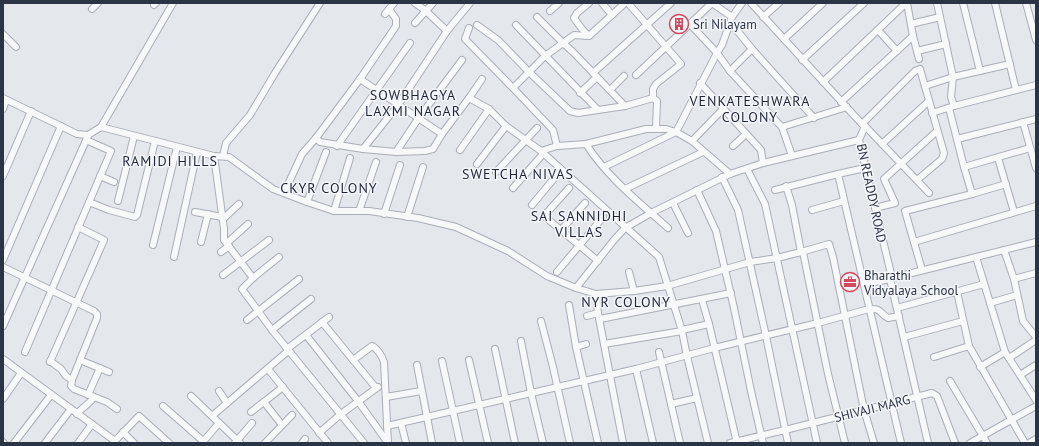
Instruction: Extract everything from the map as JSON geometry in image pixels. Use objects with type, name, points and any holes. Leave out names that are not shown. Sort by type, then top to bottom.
[{"type":"street","points":[[92,9],[98,3]]},
{"type":"street","points":[[3,326],[87,137],[101,127],[173,3]]},
{"type":"street","points":[[223,156],[226,143],[250,115],[320,3]]},
{"type":"street","points":[[284,193],[302,154],[316,138],[360,79],[396,26],[396,19],[387,12],[394,3]]},
{"type":"street","points":[[415,3],[426,10],[447,31]]},
{"type":"street","points":[[415,23],[433,3]]},
{"type":"street","points":[[363,149],[398,106],[447,31],[469,3]]},
{"type":"street","points":[[550,11],[559,3]]},
{"type":"street","points":[[589,3],[577,13],[574,18],[582,30],[589,36]]},
{"type":"street","points":[[602,3],[612,15]]},
{"type":"street","points":[[513,88],[545,56],[574,35],[589,36],[625,3]]},
{"type":"street","points":[[628,3],[667,46],[681,64],[656,84],[653,89],[653,98],[657,101],[656,128]]},
{"type":"street","points":[[580,93],[595,75],[647,24],[671,3]]},
{"type":"street","points":[[636,75],[712,3],[732,20],[752,49],[814,118]]},
{"type":"street","points":[[604,168],[676,132],[700,83],[722,45],[732,20],[742,3]]},
{"type":"street","name":"BN READDY ROAD","points":[[751,3],[863,125],[859,140],[891,278]]},
{"type":"street","points":[[763,17],[779,3]]},
{"type":"street","points":[[784,39],[824,3]]},
{"type":"street","points":[[802,60],[864,3]]},
{"type":"street","points":[[906,3],[919,59]]},
{"type":"street","points":[[823,82],[906,3]]},
{"type":"street","points":[[937,3],[953,77],[951,97],[957,139],[972,194]]},
{"type":"street","points":[[963,3],[980,71]]},
{"type":"street","points":[[995,3],[1016,90]]},
{"type":"street","points":[[1026,3],[1036,40]]},
{"type":"street","points":[[537,17],[625,106]]},
{"type":"street","points":[[911,24],[940,17]]},
{"type":"street","points":[[690,24],[717,53],[730,72],[782,127],[792,156]]},
{"type":"street","points":[[478,25],[498,40],[529,72],[570,110],[578,112],[625,106],[653,98]]},
{"type":"street","points":[[516,25],[596,109]]},
{"type":"street","points":[[469,28],[465,39],[553,130],[557,146]]},
{"type":"street","points":[[878,30],[897,51]]},
{"type":"street","points":[[3,34],[16,47]]},
{"type":"street","points":[[841,102],[913,36]]},
{"type":"street","points":[[337,146],[410,43]]},
{"type":"street","points":[[917,51],[946,44]]},
{"type":"street","points":[[730,72],[752,49]]},
{"type":"street","points":[[396,152],[418,119],[462,60]]},
{"type":"street","points":[[925,86],[953,77],[1010,64]]},
{"type":"street","points":[[917,180],[944,156],[921,70],[918,69],[863,125],[929,193]]},
{"type":"street","points":[[610,90],[624,76]]},
{"type":"street","points":[[360,79],[398,106],[442,134]]},
{"type":"street","points":[[316,138],[320,142],[337,146],[363,149],[396,152],[430,151],[482,79]]},
{"type":"street","points":[[700,83],[761,150],[763,163]]},
{"type":"street","points":[[932,113],[1036,85]]},
{"type":"street","points":[[469,98],[489,109],[506,126],[542,152],[560,170],[659,257],[682,331],[708,443]]},
{"type":"street","points":[[3,109],[5,99],[77,134],[87,137],[111,151],[25,352]]},
{"type":"street","points":[[882,144],[929,101]]},
{"type":"street","points":[[782,127],[847,107]]},
{"type":"street","points":[[460,150],[489,109]]},
{"type":"street","points":[[692,141],[723,109]]},
{"type":"street","points":[[3,176],[31,111]]},
{"type":"street","points":[[957,139],[1036,119]]},
{"type":"street","points":[[1023,122],[1036,168]]},
{"type":"street","points":[[3,260],[61,126]]},
{"type":"street","points":[[477,164],[506,126]]},
{"type":"street","points":[[101,127],[214,156],[229,157],[273,189],[334,211],[359,211],[407,217],[456,227],[508,251],[547,276],[576,288],[596,294],[634,291],[667,286],[750,262],[777,258],[829,244],[834,257],[864,410],[874,443]]},
{"type":"street","points":[[496,172],[537,128]]},
{"type":"street","points":[[513,188],[542,152],[557,146],[586,144],[646,129],[656,128],[676,132],[692,141],[730,174]]},
{"type":"street","points":[[875,208],[895,203],[884,179],[937,131]]},
{"type":"street","points":[[733,146],[746,134]]},
{"type":"street","points":[[118,201],[134,136]]},
{"type":"street","points":[[576,288],[625,228],[651,213],[730,174],[763,163],[859,140]]},
{"type":"street","points":[[89,202],[109,210],[135,217],[137,215],[155,141]]},
{"type":"street","points":[[586,144],[596,160],[668,228]]},
{"type":"street","points":[[153,245],[177,147]]},
{"type":"street","points":[[964,167],[1030,148]]},
{"type":"street","points":[[174,256],[198,152]]},
{"type":"street","points":[[307,202],[326,152]]},
{"type":"street","points":[[625,189],[703,152]]},
{"type":"street","points":[[214,156],[223,218],[224,240],[253,278]]},
{"type":"street","points":[[334,211],[350,158]]},
{"type":"street","points":[[998,158],[1014,212]]},
{"type":"street","points":[[359,211],[376,162]]},
{"type":"street","points":[[384,214],[400,165]]},
{"type":"street","points":[[407,217],[423,167]]},
{"type":"street","points":[[775,190],[786,186],[865,168]]},
{"type":"street","points":[[747,169],[765,204],[817,443]]},
{"type":"street","points":[[532,205],[560,170]]},
{"type":"street","points":[[838,174],[901,443]]},
{"type":"street","points":[[100,176],[114,182]]},
{"type":"street","points":[[722,177],[738,210],[788,443]]},
{"type":"street","points":[[922,270],[905,211],[1006,184]]},
{"type":"street","points":[[786,186],[792,205],[828,374],[845,443]]},
{"type":"street","points":[[569,188],[544,216],[598,261]]},
{"type":"street","points":[[697,190],[716,231],[763,443]]},
{"type":"street","points":[[812,210],[844,201]]},
{"type":"street","points":[[673,202],[688,233]]},
{"type":"street","points":[[561,230],[585,203]]},
{"type":"street","points":[[223,218],[239,204]]},
{"type":"street","points":[[914,242],[1036,206]]},
{"type":"street","points":[[195,212],[223,218]]},
{"type":"street","points":[[201,242],[208,214]]},
{"type":"street","points":[[557,272],[603,217]]},
{"type":"street","points":[[221,252],[248,224]]},
{"type":"street","points":[[72,380],[50,361],[104,240],[78,227]]},
{"type":"street","points":[[223,275],[269,240]]},
{"type":"street","points":[[864,284],[1036,242]]},
{"type":"street","points":[[1004,250],[1014,279],[1023,321],[1036,337]]},
{"type":"street","points":[[279,257],[242,289],[272,330],[364,443]]},
{"type":"street","points":[[976,257],[1005,352],[1036,400]]},
{"type":"street","points":[[3,267],[77,302],[97,314],[98,318],[72,380],[71,386],[107,402],[117,409]]},
{"type":"street","points":[[629,272],[634,291]]},
{"type":"street","points":[[1014,279],[1036,273]]},
{"type":"street","name":"SHIVAJI MARG","points":[[734,442],[918,397],[891,278]]},
{"type":"street","points":[[247,320],[299,279]]},
{"type":"street","points":[[897,308],[984,284]]},
{"type":"street","points":[[957,292],[969,346],[1025,443]]},
{"type":"street","points":[[596,294],[598,313],[623,443]]},
{"type":"street","points":[[600,319],[731,294]]},
{"type":"street","points":[[990,303],[1017,295]]},
{"type":"street","points":[[272,330],[311,299]]},
{"type":"street","points":[[702,300],[709,324],[734,442]]},
{"type":"street","points":[[569,305],[576,347],[585,380],[598,443]]},
{"type":"street","points":[[387,426],[636,369],[714,348],[818,324],[869,309],[877,308],[881,310],[884,316],[888,318],[899,316]]},
{"type":"street","points":[[587,316],[598,313]]},
{"type":"street","points":[[212,416],[268,369],[288,350],[329,317]]},
{"type":"street","points":[[541,321],[570,443]]},
{"type":"street","points":[[904,337],[963,321]]},
{"type":"street","points":[[322,322],[376,388]]},
{"type":"street","points":[[604,344],[682,331],[709,324]]},
{"type":"street","points":[[1028,327],[1036,329]]},
{"type":"street","points":[[306,335],[358,401],[388,443]]},
{"type":"street","points":[[1009,358],[1036,340]]},
{"type":"street","points":[[521,341],[543,443]]},
{"type":"street","points":[[576,347],[586,344]]},
{"type":"street","points":[[353,360],[369,346],[374,347],[384,362],[388,443]]},
{"type":"street","points":[[934,356],[969,346]]},
{"type":"street","points":[[495,349],[515,443]]},
{"type":"street","points":[[659,352],[680,443]]},
{"type":"street","points":[[980,367],[1005,352]]},
{"type":"street","points":[[3,360],[92,424],[114,442],[139,416],[169,443]]},
{"type":"street","points":[[80,360],[110,372]]},
{"type":"street","points":[[469,360],[478,405],[488,443]]},
{"type":"street","points":[[442,361],[460,443]]},
{"type":"street","points":[[417,365],[432,443]]},
{"type":"street","points":[[1020,375],[1036,365]]},
{"type":"street","points":[[77,414],[82,406],[91,403],[91,396],[100,368]]},
{"type":"street","points":[[268,369],[328,443]]},
{"type":"street","points":[[636,369],[653,443]]},
{"type":"street","points":[[3,399],[21,373]]},
{"type":"street","points":[[950,381],[987,443]]},
{"type":"street","points":[[319,433],[341,414],[385,382]]},
{"type":"street","points":[[251,412],[282,387]]},
{"type":"street","points":[[219,391],[228,403]]},
{"type":"street","points":[[386,397],[421,391]]},
{"type":"street","points":[[928,443],[918,397],[932,393],[935,394],[955,443]]},
{"type":"street","points":[[14,443],[51,394]]},
{"type":"street","points":[[190,396],[220,423],[237,442],[252,424]]},
{"type":"street","points":[[671,404],[697,398]]},
{"type":"street","points":[[264,402],[282,425]]},
{"type":"street","points":[[163,406],[202,442],[220,423]]},
{"type":"street","points":[[970,443],[1036,406]]},
{"type":"street","points":[[45,443],[71,409]]},
{"type":"street","points":[[266,443],[292,415]]},
{"type":"street","points":[[401,423],[406,443]]},
{"type":"street","points":[[78,443],[92,424]]},
{"type":"street","points":[[123,432],[134,443]]},
{"type":"street","points":[[1029,443],[1036,439]]},
{"type":"place","name":"Sri Nilayam","points":[[679,24]]},
{"type":"place","name":"Bharathi Vidyalaya School","points":[[850,282]]},
{"type":"district","name":"SOWBHAGYA LAXMI NAGAR","points":[[413,104]]},
{"type":"district","name":"VENKATESHWARA COLONY","points":[[750,110]]},
{"type":"district","name":"RAMIDI HILLS","points":[[170,161]]},
{"type":"district","name":"SWETCHA NIVAS","points":[[518,174]]},
{"type":"district","name":"CKYR COLONY","points":[[329,188]]},
{"type":"district","name":"SAI SANNIDHI VILLAS","points":[[579,224]]},
{"type":"district","name":"NYR COLONY","points":[[626,302]]}]
